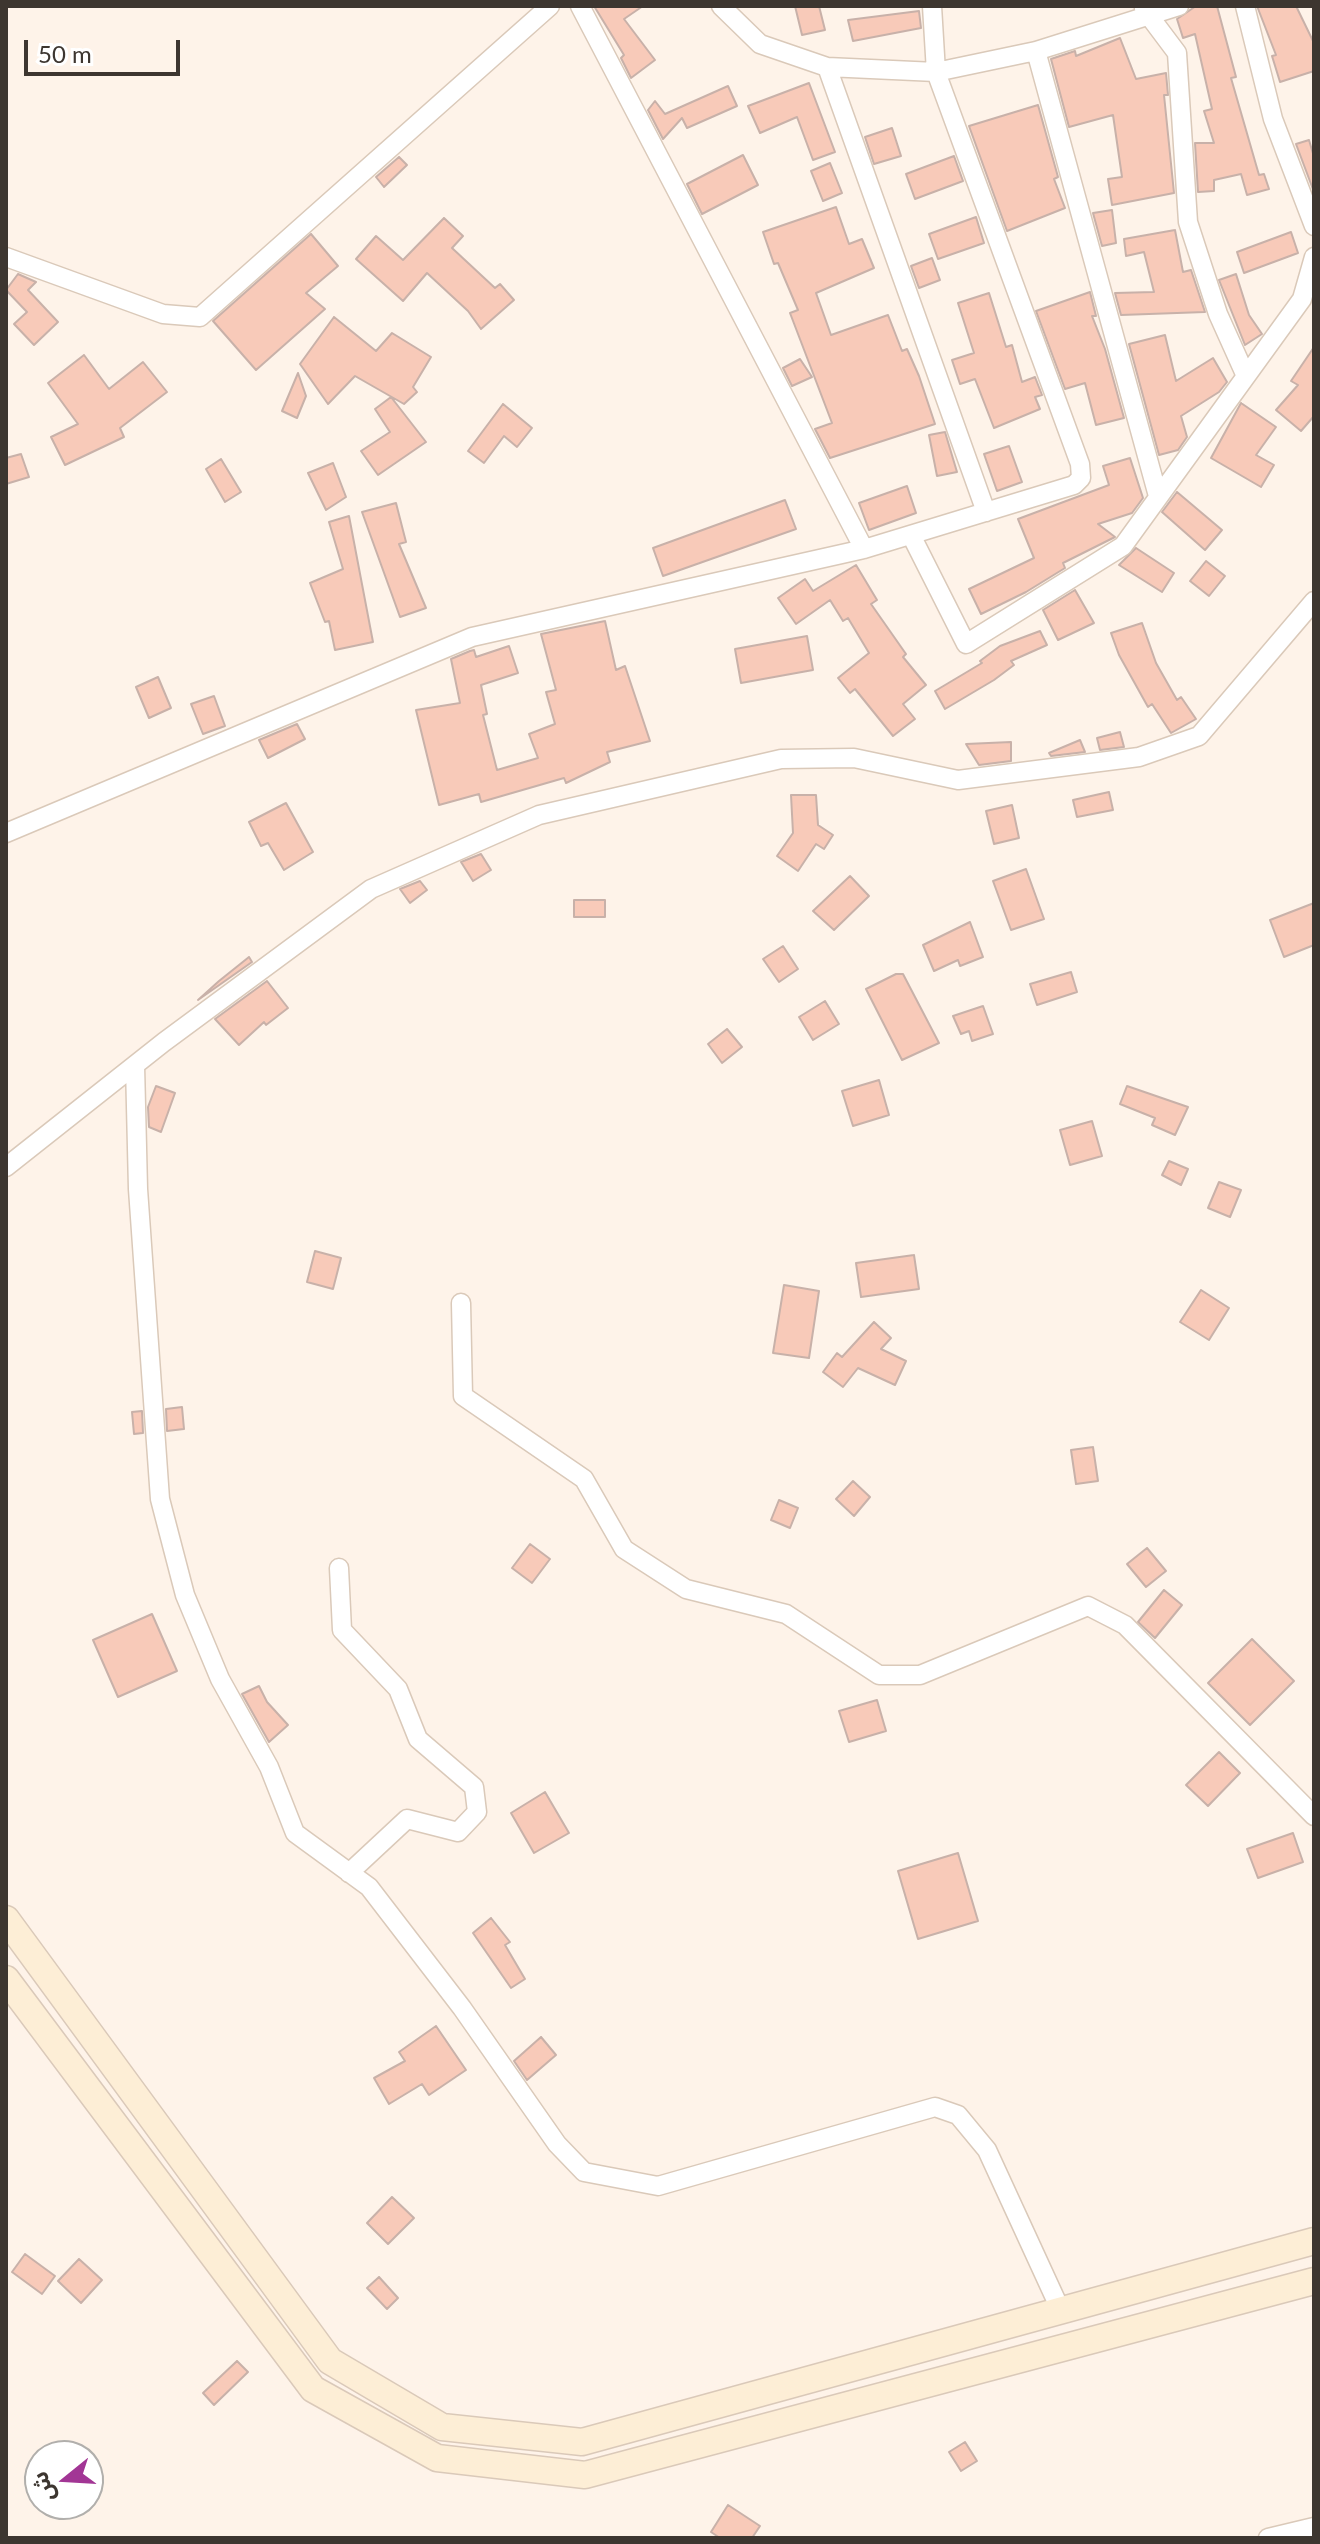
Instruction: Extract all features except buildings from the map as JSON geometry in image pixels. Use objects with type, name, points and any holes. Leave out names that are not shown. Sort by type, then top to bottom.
[{"type":"street","points":[[6,257],[163,314],[200,317],[550,6]]},
{"type":"street","points":[[580,6],[864,549]]},
{"type":"street","points":[[721,6],[760,44],[827,67],[936,72],[1036,51],[1145,11],[1179,6]]},
{"type":"street","points":[[6,833],[472,637],[864,549],[1074,485],[1081,478],[1080,464],[936,72],[932,6]]},
{"type":"street","points":[[1245,6],[1273,119],[1314,226]]},
{"type":"street","points":[[1145,11],[1177,53],[1188,222],[1218,314],[1245,374]]},
{"type":"street","points":[[1036,51],[1158,496]]},
{"type":"street","points":[[827,67],[986,512]]},
{"type":"street","points":[[911,535],[966,644],[1123,546],[1302,299],[1314,257]]},
{"type":"street","points":[[6,1167],[135,1065],[371,889],[539,815],[781,759],[854,758],[958,780],[1139,757],[1199,736],[1314,601]]},
{"type":"street","points":[[135,1065],[138,1189],[160,1499],[181,1581],[220,1679],[269,1767],[295,1833],[369,1887],[462,2008],[557,2144],[584,2172],[658,2186],[935,2107],[958,2115],[987,2150],[1061,2311]]},
{"type":"street","points":[[461,1303],[463,1396],[584,1479],[624,1549],[686,1589],[786,1614],[879,1675],[920,1675],[1088,1606],[1125,1625],[1314,1816]]},
{"type":"street","points":[[339,1568],[342,1630],[398,1689],[418,1739],[474,1787],[477,1812],[458,1832],[407,1819],[349,1873]]},
{"type":"street","points":[[6,1919],[330,2361],[442,2427],[582,2442],[1314,2241]]},
{"type":"street","points":[[6,1979],[313,2389],[437,2458],[585,2475],[1314,2281]]},
{"type":"street","points":[[1268,2538],[1314,2527]]}]
